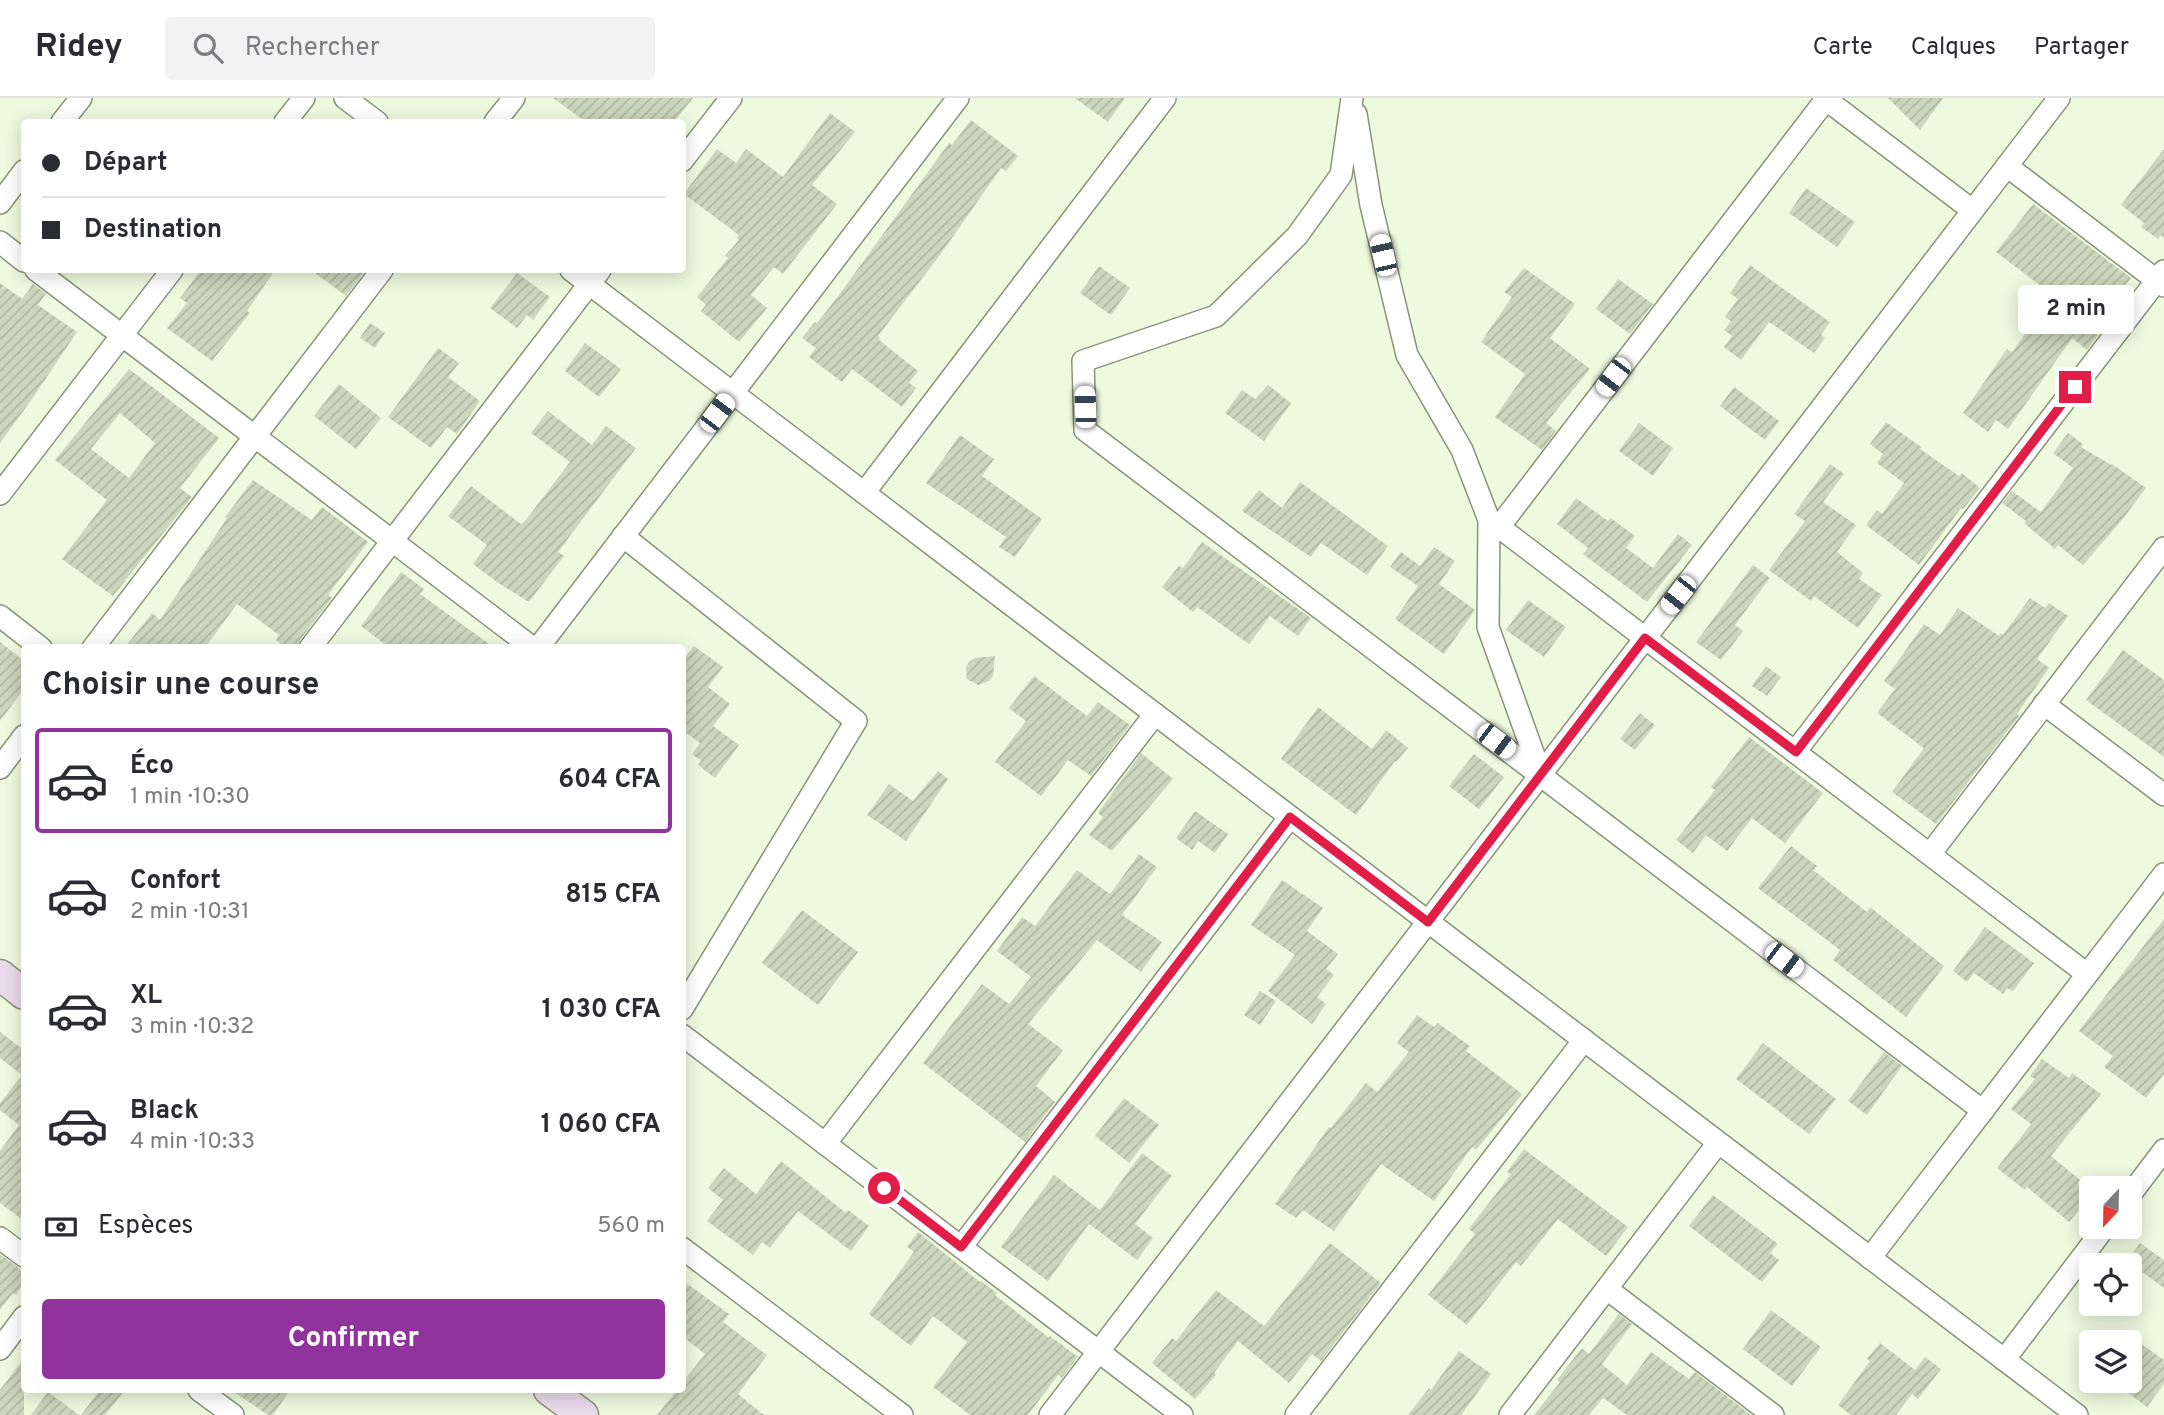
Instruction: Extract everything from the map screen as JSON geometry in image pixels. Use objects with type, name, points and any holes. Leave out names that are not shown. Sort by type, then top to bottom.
[{"type":"main road","points":[[0,975],[21,992]]},
{"type":"main road","points":[[553,1393],[583,1415]]},
{"type":"street","points":[[64,119],[80,98]]},
{"type":"street","points":[[287,119],[304,98]]},
{"type":"street","points":[[345,98],[373,119]]},
{"type":"street","points":[[497,119],[514,98]]},
{"type":"street","points":[[686,156],[731,98]]},
{"type":"street","points":[[538,644],[958,98]]},
{"type":"street","points":[[864,493],[1165,98]]},
{"type":"street","points":[[1353,98],[1371,205],[1407,355],[1462,450],[1489,520],[1488,627],[1541,775]]},
{"type":"street","points":[[1353,98],[1341,175],[1297,236],[1216,316],[1083,361],[1086,430],[1983,1111]]},
{"type":"street","points":[[1972,210],[1826,98],[1499,527],[2087,974]]},
{"type":"street","points":[[1050,1415],[2059,98]]},
{"type":"street","points":[[1796,752],[2162,279],[2007,166]]},
{"type":"street","points":[[0,203],[21,175]]},
{"type":"street","points":[[0,242],[21,259]]},
{"type":"street","points":[[40,273],[530,644]]},
{"type":"street","points":[[0,494],[170,273]]},
{"type":"street","points":[[96,644],[380,273]]},
{"type":"street","points":[[313,644],[594,276],[733,393],[2077,1415]]},
{"type":"street","points":[[623,536],[856,721],[686,1002]]},
{"type":"street","points":[[1930,854],[2044,704],[2157,572],[2164,548]]},
{"type":"street","points":[[0,616],[36,644]]},
{"type":"street","points":[[2044,704],[2164,795]]},
{"type":"street","points":[[825,1144],[1155,714]]},
{"type":"street","points":[[0,768],[21,740]]},
{"type":"street","points":[[961,1247],[1290,817]]},
{"type":"street","points":[[1870,1258],[2164,874]]},
{"type":"street","points":[[686,1038],[1182,1415]]},
{"type":"street","points":[[1296,1415],[1584,1040]]},
{"type":"street","points":[[1510,1415],[1718,1143]]},
{"type":"street","points":[[2142,1179],[2164,1150]]},
{"type":"street","points":[[0,1238],[21,1254]]},
{"type":"street","points":[[2004,1360],[2096,1239]]},
{"type":"street","points":[[686,1251],[902,1415]]},
{"type":"street","points":[[1607,1289],[1773,1415]]},
{"type":"street","points":[[0,1349],[21,1321]]},
{"type":"street","points":[[204,1393],[233,1415]]},
{"type":"building","points":[[553,98],[693,98],[676,119],[582,119]]},
{"type":"building","points":[[1075,98],[1125,98],[1108,122]]},
{"type":"building","points":[[1888,98],[1943,98],[1920,130]]},
{"type":"building","points":[[830,113],[855,132],[812,185],[837,204],[783,274],[774,267],[751,295],[767,308],[739,342],[701,311],[706,305],[697,297],[728,258],[725,256],[739,240],[739,235],[686,195],[686,191],[717,149],[736,163],[746,149],[783,177]]},
{"type":"building","points":[[971,120],[1018,156],[1006,171],[1001,168],[940,255],[878,336],[879,340],[918,371],[909,383],[916,388],[902,407],[852,369],[842,382],[809,357],[816,348],[802,338],[839,295],[949,143],[952,145]]},
{"type":"building","points":[[2164,149],[2164,238],[2161,235],[2158,239],[2141,227],[2144,223],[2121,205]]},
{"type":"building","points":[[1806,188],[1855,222],[1837,247],[1789,213]]},
{"type":"building","points":[[2033,204],[2131,278],[2092,330],[2098,335],[2087,350],[2072,338],[2008,429],[1996,420],[1988,432],[1963,413],[2007,349],[2012,352],[2053,295],[1996,252]]},
{"type":"building","points":[[1750,265],[1830,322],[1821,335],[1825,338],[1814,353],[1769,322],[1741,360],[1724,347],[1732,336],[1724,330],[1731,321],[1725,317],[1738,299],[1730,293]]},
{"type":"building","points":[[1099,266],[1130,288],[1111,315],[1080,293]]},
{"type":"building","points":[[1524,268],[1575,304],[1550,338],[1590,369],[1546,423],[1556,431],[1542,450],[1495,417],[1525,374],[1481,342],[1512,297],[1504,292]]},
{"type":"building","points":[[199,273],[273,273],[247,311],[250,313],[212,361],[167,328],[187,303],[180,298]]},
{"type":"building","points":[[315,273],[364,273],[346,296]]},
{"type":"building","points":[[517,273],[550,297],[533,320],[527,315],[517,328],[490,308]]},
{"type":"building","points":[[1618,279],[1653,304],[1630,334],[1596,309]]},
{"type":"building","points":[[0,283],[22,299],[33,284],[46,294],[38,305],[77,332],[0,443]]},
{"type":"building","points":[[370,323],[385,333],[375,348],[360,338]]},
{"type":"building","points":[[585,343],[621,369],[599,397],[565,371]]},
{"type":"building","points":[[438,348],[459,363],[448,377],[480,401],[457,434],[447,427],[431,448],[388,417]]},
{"type":"building","points":[[129,369],[219,438],[180,488],[192,497],[113,596],[62,559],[107,500],[55,460]],"holes":[[[120,413],[155,443],[129,478],[91,449]]]},
{"type":"building","points":[[339,384],[381,418],[356,449],[314,416]]},
{"type":"building","points":[[1268,385],[1291,403],[1264,441],[1225,413],[1242,390],[1255,399]]},
{"type":"building","points":[[1734,387],[1779,421],[1765,440],[1720,406]]},
{"type":"building","points":[[548,411],[592,445],[606,426],[636,448],[558,552],[564,556],[529,602],[473,564],[487,545],[448,516],[471,486],[521,524],[525,521],[570,462],[531,433]]},
{"type":"building","points":[[1886,422],[1921,447],[1920,449],[1959,476],[1962,473],[1980,488],[1963,509],[1961,508],[1919,565],[1866,525],[1877,510],[1882,514],[1904,483],[1877,463],[1883,454],[1870,444]]},
{"type":"building","points":[[1639,423],[1673,448],[1653,476],[1619,451]]},
{"type":"building","points":[[2068,433],[2083,444],[2081,447],[2112,464],[2146,488],[2083,565],[2058,545],[2055,549],[2024,523],[2026,521],[2002,503],[2012,491],[2041,512],[2073,468],[2053,453]]},
{"type":"building","points":[[960,435],[994,459],[982,476],[1042,519],[1015,557],[999,547],[1006,537],[926,483]]},
{"type":"building","points":[[1830,464],[1844,474],[1823,502],[1856,525],[1837,552],[1863,573],[1859,579],[1882,595],[1858,628],[1814,596],[1811,601],[1769,570],[1805,521],[1794,514]]},
{"type":"building","points":[[253,480],[312,520],[322,507],[368,542],[328,595],[332,598],[298,644],[282,644],[276,640],[279,635],[237,604],[208,644],[127,644],[152,613],[160,620],[227,518],[225,517]]},
{"type":"building","points":[[1300,482],[1388,546],[1367,575],[1321,543],[1311,557],[1242,511],[1259,490],[1282,508]]},
{"type":"building","points":[[1576,498],[1608,521],[1611,518],[1635,536],[1626,548],[1653,568],[1678,534],[1692,545],[1647,602],[1583,554],[1588,548],[1557,524]]},
{"type":"building","points":[[1202,542],[1311,618],[1298,636],[1270,616],[1249,644],[1197,607],[1193,612],[1162,587],[1179,566],[1183,568]]},
{"type":"building","points":[[1434,547],[1455,561],[1439,584],[1475,610],[1444,654],[1395,619],[1418,586],[1390,567],[1401,552],[1420,566]]},
{"type":"building","points":[[1753,565],[1770,578],[1735,625],[1743,631],[1721,660],[1696,642]]},
{"type":"building","points":[[401,572],[424,589],[420,594],[489,644],[385,644],[361,626]]},
{"type":"building","points":[[2030,598],[2045,608],[2049,603],[2068,616],[2037,659],[2049,668],[2017,714],[2019,716],[1936,824],[1892,792],[1924,748],[1877,713],[1895,689],[1884,681],[1924,624],[1940,635],[1958,608],[1999,636],[2001,633],[2003,635]]},
{"type":"building","points":[[1528,600],[1566,627],[1544,657],[1506,630]]},
{"type":"building","points":[[0,642],[21,659],[21,693],[0,721]]},
{"type":"building","points":[[694,646],[723,667],[708,687],[730,704],[713,726],[739,745],[715,778],[698,765],[701,761],[692,754],[700,743],[686,733],[686,656]]},
{"type":"building","points":[[2123,650],[2164,680],[2164,757],[2086,700]]},
{"type":"building","points":[[995,656],[993,676],[989,681],[978,685],[967,679],[966,667],[969,662],[975,658]]},
{"type":"building","points":[[1766,666],[1781,677],[1767,696],[1752,686]]},
{"type":"building","points":[[1034,676],[1087,716],[1098,702],[1130,725],[1091,776],[1068,760],[1041,796],[995,762],[1026,721],[1009,708]]},
{"type":"building","points":[[1318,707],[1372,749],[1386,730],[1408,748],[1395,761],[1356,815],[1281,759]]},
{"type":"building","points":[[1640,713],[1655,725],[1635,750],[1620,739]]},
{"type":"building","points":[[1749,737],[1823,793],[1785,843],[1752,818],[1727,851],[1706,835],[1693,853],[1676,840],[1715,790],[1711,787]]},
{"type":"building","points":[[1141,753],[1173,779],[1112,851],[1089,835],[1103,817],[1098,813]]},
{"type":"building","points":[[1474,754],[1504,777],[1479,809],[1449,786]]},
{"type":"building","points":[[938,771],[948,779],[906,841],[867,815],[889,784],[913,801]]},
{"type":"building","points":[[1195,811],[1228,834],[1215,853],[1198,841],[1192,850],[1176,838]]},
{"type":"building","points":[[1791,846],[1817,866],[1813,870],[1867,912],[1870,907],[1944,966],[1906,1017],[1833,960],[1840,950],[1758,888]]},
{"type":"building","points":[[1139,854],[1157,867],[1122,915],[1162,942],[1141,972],[1097,940],[1028,1024],[1063,1050],[1036,1086],[1055,1102],[1025,1142],[923,1063],[982,984],[1009,1004],[1031,977],[997,951],[1022,917],[1035,926],[1077,870],[1110,894]]},
{"type":"building","points":[[1282,880],[1323,908],[1307,931],[1338,954],[1326,969],[1334,975],[1317,997],[1326,1004],[1312,1024],[1268,991],[1295,955],[1251,925]]},
{"type":"building","points":[[802,910],[858,952],[818,1005],[762,963]]},
{"type":"building","points":[[2164,919],[2164,1074],[2146,1098],[2104,1067],[2113,1056],[2079,1031]]},
{"type":"building","points":[[1985,927],[2034,963],[2013,991],[2007,988],[2003,994],[1974,973],[1967,982],[1953,971]]},
{"type":"building","points":[[1260,991],[1276,1001],[1260,1025],[1244,1015]]},
{"type":"building","points":[[1417,1015],[1434,1027],[1438,1023],[1470,1046],[1466,1051],[1522,1094],[1476,1150],[1472,1147],[1434,1201],[1381,1164],[1334,1231],[1303,1210],[1296,1218],[1275,1204],[1329,1127],[1331,1128],[1366,1083],[1377,1092],[1409,1052],[1397,1043]]},
{"type":"building","points":[[0,1032],[21,1048],[21,1074],[0,1058]]},
{"type":"building","points":[[1763,1043],[1836,1099],[1809,1134],[1736,1079]]},
{"type":"building","points":[[1884,1052],[1902,1066],[1867,1115],[1848,1101]]},
{"type":"building","points":[[2042,1059],[2069,1078],[2072,1073],[2101,1094],[2051,1156],[2079,1179],[2079,1210],[2069,1222],[2027,1187],[2025,1190],[1997,1168],[2031,1124],[2011,1109],[2035,1079],[2030,1076]]},
{"type":"building","points":[[21,1076],[21,1219],[0,1203],[0,1151],[19,1125],[0,1110],[0,1103]]},
{"type":"building","points":[[1124,1098],[1159,1125],[1129,1163],[1095,1136]]},
{"type":"building","points":[[1524,1149],[1628,1227],[1606,1256],[1558,1219],[1521,1266],[1516,1262],[1467,1325],[1428,1295],[1475,1234],[1469,1229],[1511,1174],[1507,1172]]},
{"type":"building","points":[[1142,1153],[1172,1176],[1135,1224],[1153,1238],[1137,1260],[1089,1224],[1048,1281],[1001,1247],[1054,1175],[1100,1210]]},
{"type":"building","points":[[781,1161],[846,1213],[848,1210],[869,1226],[851,1251],[798,1211],[770,1248],[762,1242],[753,1255],[707,1221],[723,1200],[708,1188],[724,1168],[756,1194]]},
{"type":"building","points":[[1713,1195],[1778,1244],[1770,1253],[1779,1260],[1762,1282],[1689,1226]]},
{"type":"building","points":[[918,1232],[997,1293],[995,1295],[1049,1338],[1050,1336],[1078,1357],[1062,1378],[1058,1375],[1028,1415],[970,1415],[933,1387],[967,1342],[933,1316],[911,1346],[869,1314],[914,1252],[907,1247]]},
{"type":"building","points":[[1330,1243],[1381,1283],[1321,1361],[1312,1354],[1289,1383],[1238,1341],[1214,1373],[1216,1375],[1195,1399],[1152,1363],[1172,1338],[1176,1341],[1216,1290],[1264,1326]]},
{"type":"building","points":[[2140,1243],[2164,1260],[2164,1288],[2142,1272],[2142,1253],[2133,1253]]},
{"type":"building","points":[[0,1254],[21,1270],[21,1288],[0,1310]]},
{"type":"building","points":[[686,1283],[729,1314],[723,1322],[767,1355],[738,1394],[764,1415],[657,1415],[675,1393],[686,1393],[686,1378],[705,1354],[686,1339]]},
{"type":"building","points":[[1771,1310],[1821,1347],[1792,1386],[1743,1349]]},
{"type":"building","points":[[1619,1314],[1632,1324],[1602,1364],[1627,1385],[1651,1352],[1689,1379],[1695,1372],[1751,1415],[1627,1415],[1603,1398],[1589,1415],[1534,1415],[1582,1348],[1589,1354]]},
{"type":"building","points":[[1880,1343],[1915,1370],[1925,1357],[1941,1369],[1918,1399],[1912,1394],[1896,1415],[1851,1415],[1838,1405]]},
{"type":"building","points":[[2142,1345],[2164,1360],[2164,1384],[2147,1407],[2128,1393],[2142,1393]]},
{"type":"building","points":[[1459,1351],[1491,1374],[1461,1415],[1408,1415],[1429,1388],[1431,1390]]},
{"type":"building","points":[[21,1362],[24,1415],[0,1415],[0,1390]]},
{"type":"building","points":[[49,1393],[79,1415],[31,1415]]},
{"type":"building","points":[[98,1393],[123,1393],[105,1415],[81,1415]]},
{"type":"building","points":[[235,1393],[288,1393],[273,1415],[268,1415]]},
{"type":"route","points":[[884,1188],[961,1247],[1290,817],[1428,922],[1645,638],[1796,752],[2075,387]]}]
